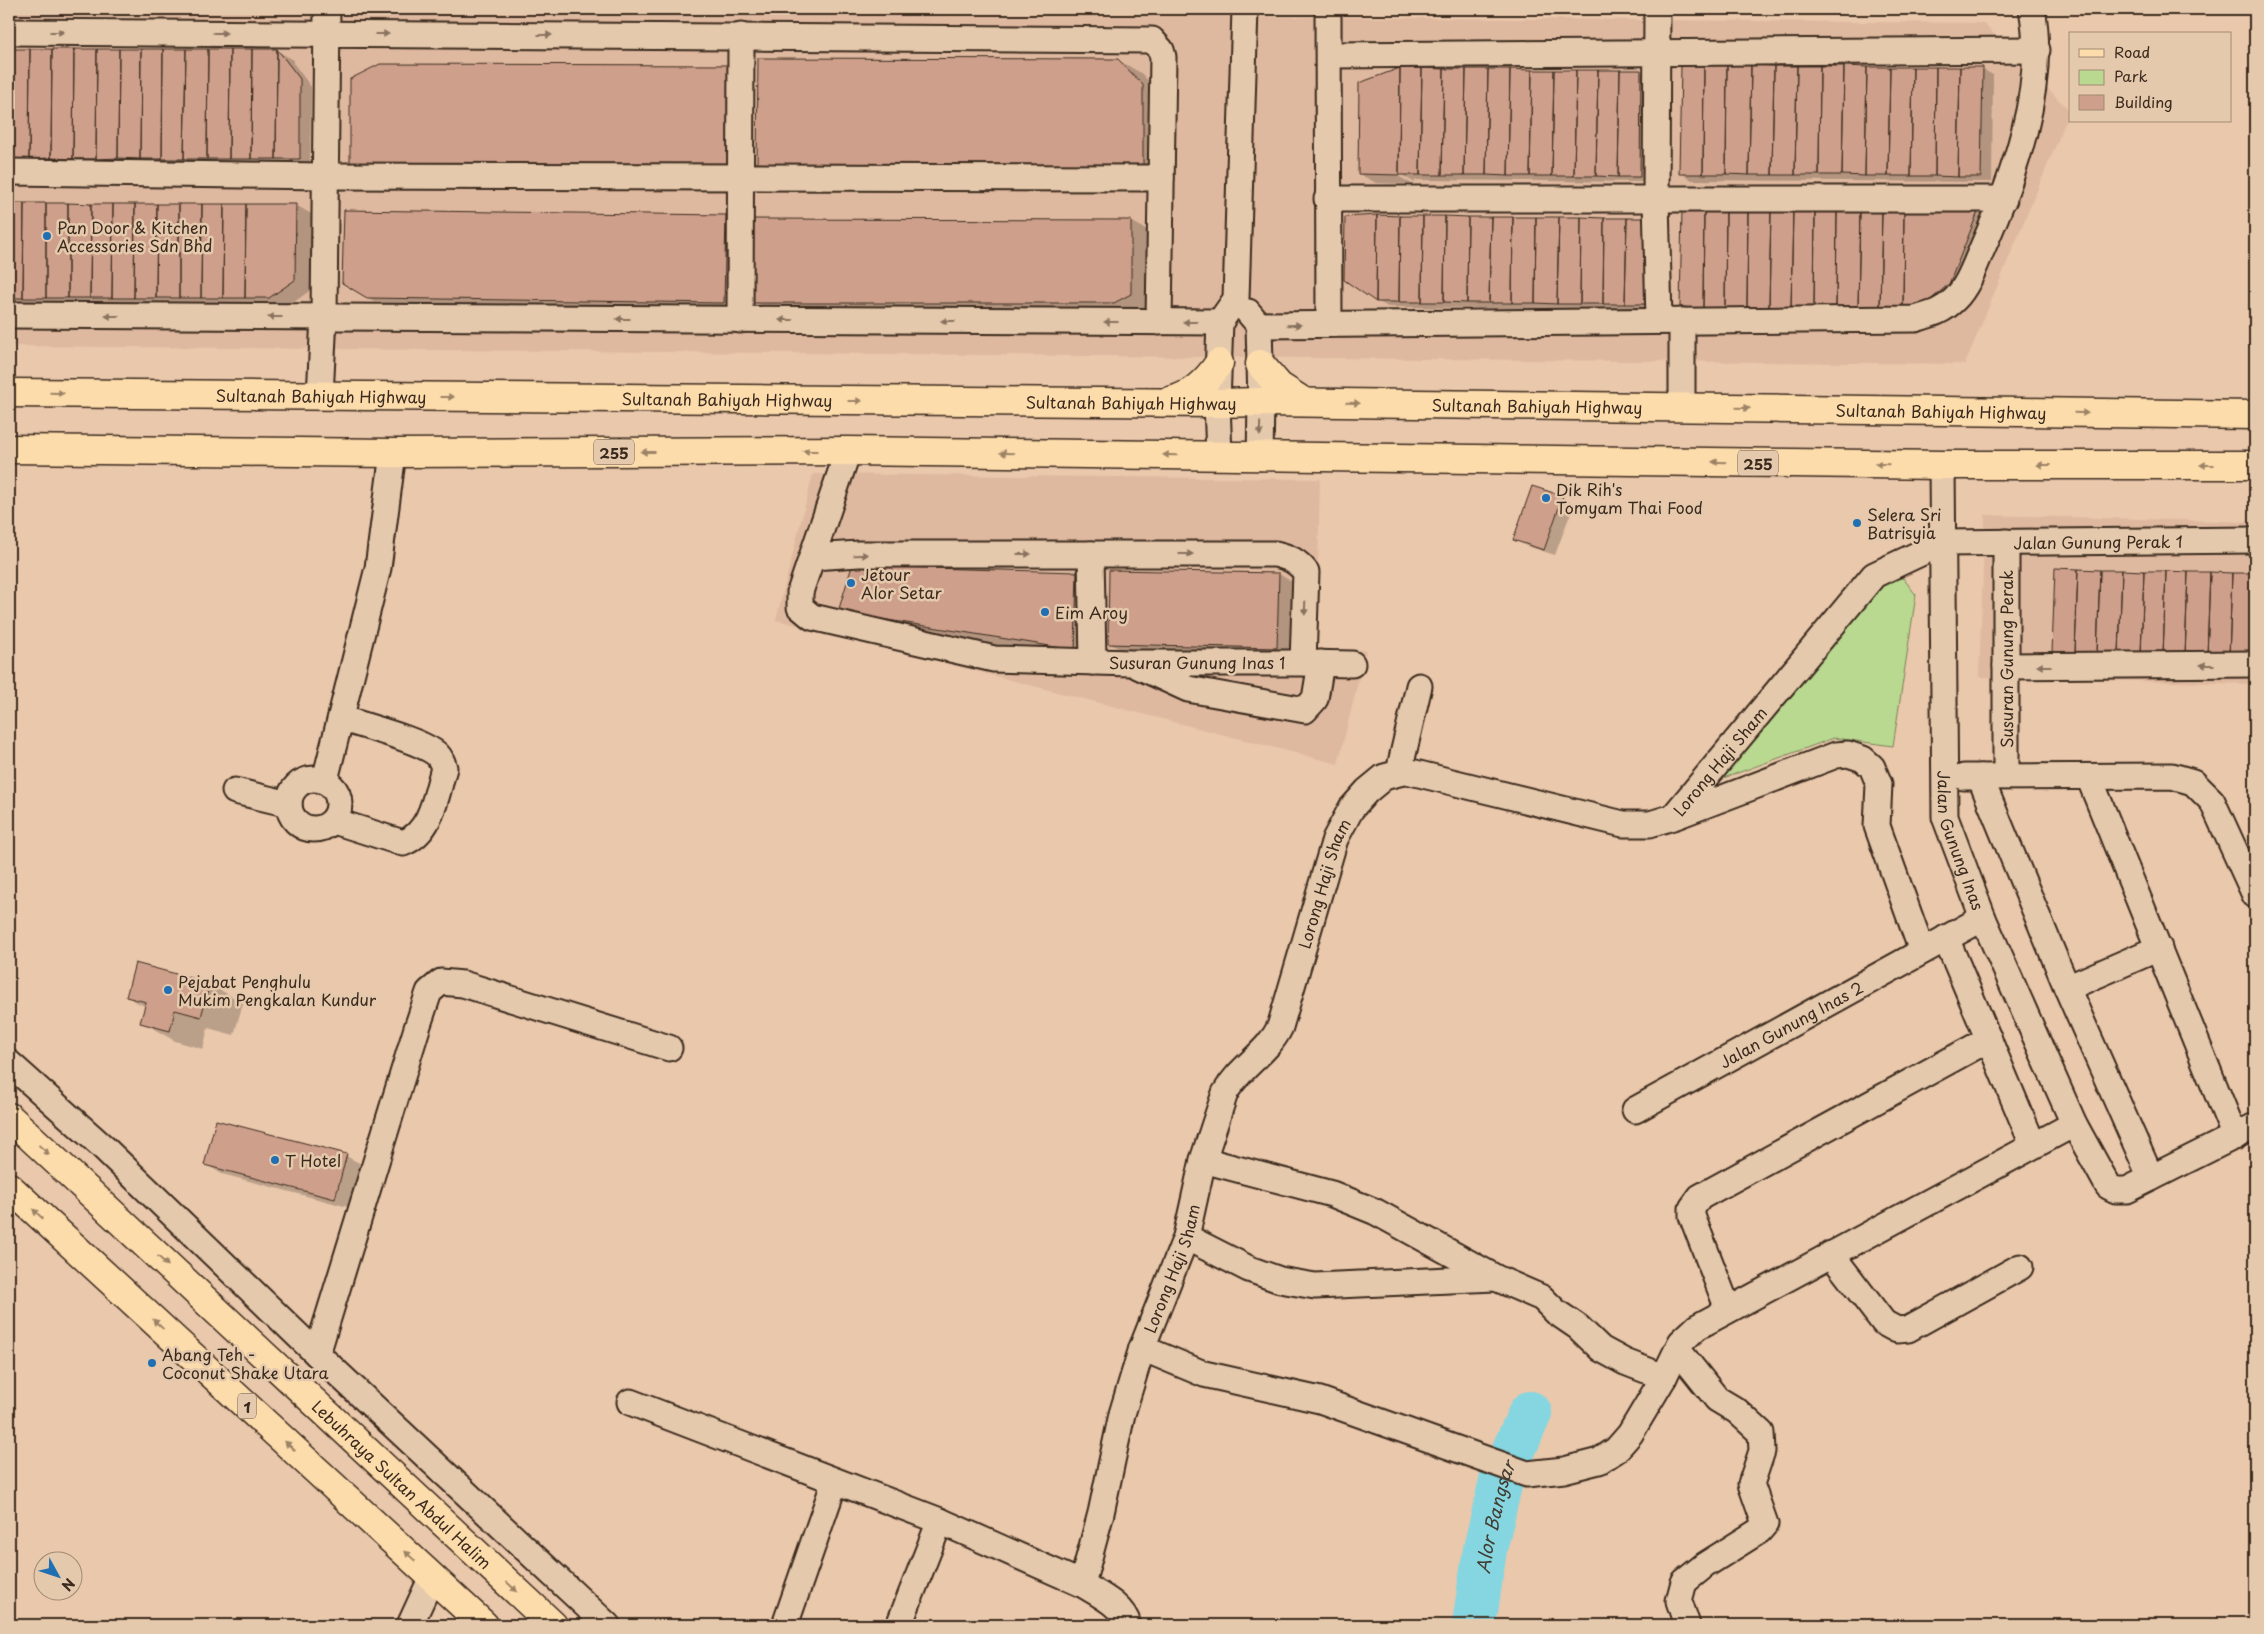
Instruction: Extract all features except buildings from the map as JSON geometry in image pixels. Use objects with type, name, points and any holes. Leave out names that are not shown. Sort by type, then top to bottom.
[{"type":"main road","points":[[1158,403],[1187,395],[1205,381],[1219,363]]},
{"type":"main road","points":[[1260,364],[1279,386],[1304,402]]},
{"type":"main road","name":"Sultanah Bahiyah Highway","points":[[9,393],[1158,403],[1304,402],[2255,415]]},
{"type":"main road","name":"255","points":[[9,449],[392,453],[848,451],[1942,465],[2255,465]]},
{"type":"main road","name":"Lebuhraya Sultan Abdul Halim","points":[[9,1117],[553,1625]]},
{"type":"main road","name":"1","points":[[9,1187],[484,1625]]},
{"type":"street","points":[[320,396],[324,317],[327,9]]},
{"type":"street","points":[[1219,456],[1217,403],[1220,322],[1236,299],[1245,9]]},
{"type":"street","points":[[1328,9],[1327,199],[1329,324]]},
{"type":"street","points":[[1657,9],[1656,199],[1682,407]]},
{"type":"street","points":[[1259,325],[1915,319],[1941,311],[1957,297],[1969,278],[2004,199],[2028,114],[2037,50],[2032,9]]},
{"type":"street","points":[[9,32],[1152,40],[1161,50],[1163,57],[1159,322]]},
{"type":"street","points":[[740,320],[741,36]]},
{"type":"street","points":[[1329,55],[2037,50]]},
{"type":"street","points":[[9,172],[326,176],[1161,178]]},
{"type":"street","points":[[1327,199],[2004,199]]},
{"type":"street","points":[[1236,299],[1259,325],[1260,457]]},
{"type":"street","points":[[9,315],[1220,322]]},
{"type":"street","points":[[812,557],[848,451]]},
{"type":"street","points":[[325,780],[378,568],[392,453]]},
{"type":"street","name":"Jalan Gunung Inas","points":[[1942,465],[1945,817],[1983,918],[2074,1124],[2108,1186],[2116,1190],[2127,1190],[2151,1178]]},
{"type":"street","name":"Jalan Gunung Perak 1","points":[[1942,542],[2255,540]]},
{"type":"street","name":"Lorong Haji Sham","points":[[1082,1584],[1101,1512],[1122,1414],[1142,1348],[1186,1237],[1203,1160],[1231,1083],[1274,1040],[1280,1027],[1335,839],[1351,809],[1367,791],[1384,777],[1407,771],[1623,824],[1650,824],[1673,817],[1874,575],[1942,542]]},
{"type":"street","name":"Susuran Gunung Perak","points":[[2006,542],[2006,776]]},
{"type":"street","name":"Susuran Gunung Inas 1","points":[[859,554],[1275,554],[1290,557],[1300,564],[1306,572],[1312,663],[1131,663],[994,659],[812,617],[800,607],[799,600],[812,557],[859,554]]},
{"type":"street","points":[[1091,554],[1093,662]]},
{"type":"street","points":[[1131,663],[1188,689],[1305,710],[1315,699],[1312,663],[1352,664]]},
{"type":"street","points":[[2006,666],[2255,664]]},
{"type":"street","points":[[1403,772],[1400,763],[1419,686]]},
{"type":"street","points":[[334,821],[403,843],[412,840],[421,831],[430,817],[444,768],[442,760],[435,752],[421,745],[340,718]]},
{"type":"street","points":[[1673,817],[1836,755],[1848,754],[1863,760],[1872,767],[1879,784],[1877,826],[1922,951]]},
{"type":"street","points":[[1944,778],[2172,776],[2193,782],[2212,801],[2255,895]]},
{"type":"street","points":[[1980,777],[2067,988],[2151,1178],[2245,1131],[2159,948],[2088,777]]},
{"type":"street","points":[[310,779],[325,780],[339,795],[338,813],[334,821],[327,826],[310,830],[295,821],[288,804],[295,788],[302,782],[310,779]]},
{"type":"street","points":[[235,792],[288,804]]},
{"type":"street","name":"Jalan Gunung Inas 2","points":[[1635,1110],[1983,918]]},
{"type":"street","points":[[1946,938],[2033,1146]]},
{"type":"street","points":[[2067,988],[2159,948]]},
{"type":"street","points":[[317,1354],[417,1028],[429,992],[440,982],[463,984],[668,1048]]},
{"type":"street","points":[[1728,1309],[1692,1216],[1692,1208],[1700,1197],[1989,1039]]},
{"type":"street","points":[[9,1063],[103,1147],[317,1354],[607,1625]]},
{"type":"street","points":[[1142,1348],[1204,1374],[1320,1400],[1527,1474],[1564,1470],[1599,1461],[1616,1450],[1630,1434],[1664,1377],[1681,1342],[1697,1327],[2074,1124]]},
{"type":"street","points":[[1203,1160],[1332,1194],[1376,1212],[1496,1278],[1542,1298],[1556,1312],[1578,1327],[1601,1349],[1625,1362],[1664,1377]]},
{"type":"street","points":[[1186,1237],[1249,1269],[1280,1280],[1315,1286],[1496,1278]]},
{"type":"street","points":[[1831,1254],[1884,1323],[1897,1330],[1908,1328],[2020,1267]]},
{"type":"street","points":[[1678,1350],[1717,1399],[1736,1410],[1761,1433],[1762,1452],[1751,1484],[1765,1524],[1759,1531],[1705,1565],[1684,1582],[1679,1600],[1687,1625]]},
{"type":"street","points":[[630,1402],[940,1521],[1082,1584],[1111,1603],[1126,1619],[1128,1625]]},
{"type":"street","points":[[785,1625],[835,1481]]},
{"type":"street","points":[[900,1625],[940,1521]]},
{"type":"street","points":[[410,1625],[432,1576]]},
{"type":"shaded area","points":[[9,9],[405,9],[1983,23],[2069,110],[1965,364],[9,346]]},
{"type":"shaded area","points":[[813,474],[1320,479],[1316,649],[1366,650],[1338,764],[776,620]]},
{"type":"shaded area","points":[[1985,515],[2255,522],[2255,684],[1979,677]]},
{"type":"green space","points":[[1903,578],[1916,595],[1893,746],[1834,738],[1721,779],[1878,581]]},
{"type":"waterway","name":"Alor Bangsar","points":[[1474,1625],[1485,1549],[1502,1477],[1530,1413]]},
{"type":"place","name":"Pan Door & Kitchen Accessories Sdn Bhd","points":[[47,236]]},
{"type":"place","name":"Dik Rih's Tomyam Thai Food","points":[[1546,498]]},
{"type":"place","name":"Selera Sri Batrisyia","points":[[1857,523]]},
{"type":"place","name":"Jetour Alor Setar","points":[[851,583]]},
{"type":"place","name":"Eim Aroy","points":[[1045,612]]},
{"type":"place","name":"Pejabat Penghulu Mukim Pengkalan Kundur","points":[[168,990]]},
{"type":"place","name":"T Hotel","points":[[275,1160]]},
{"type":"place","name":"Abang Teh - Coconut Shake Utara","points":[[152,1363]]}]
